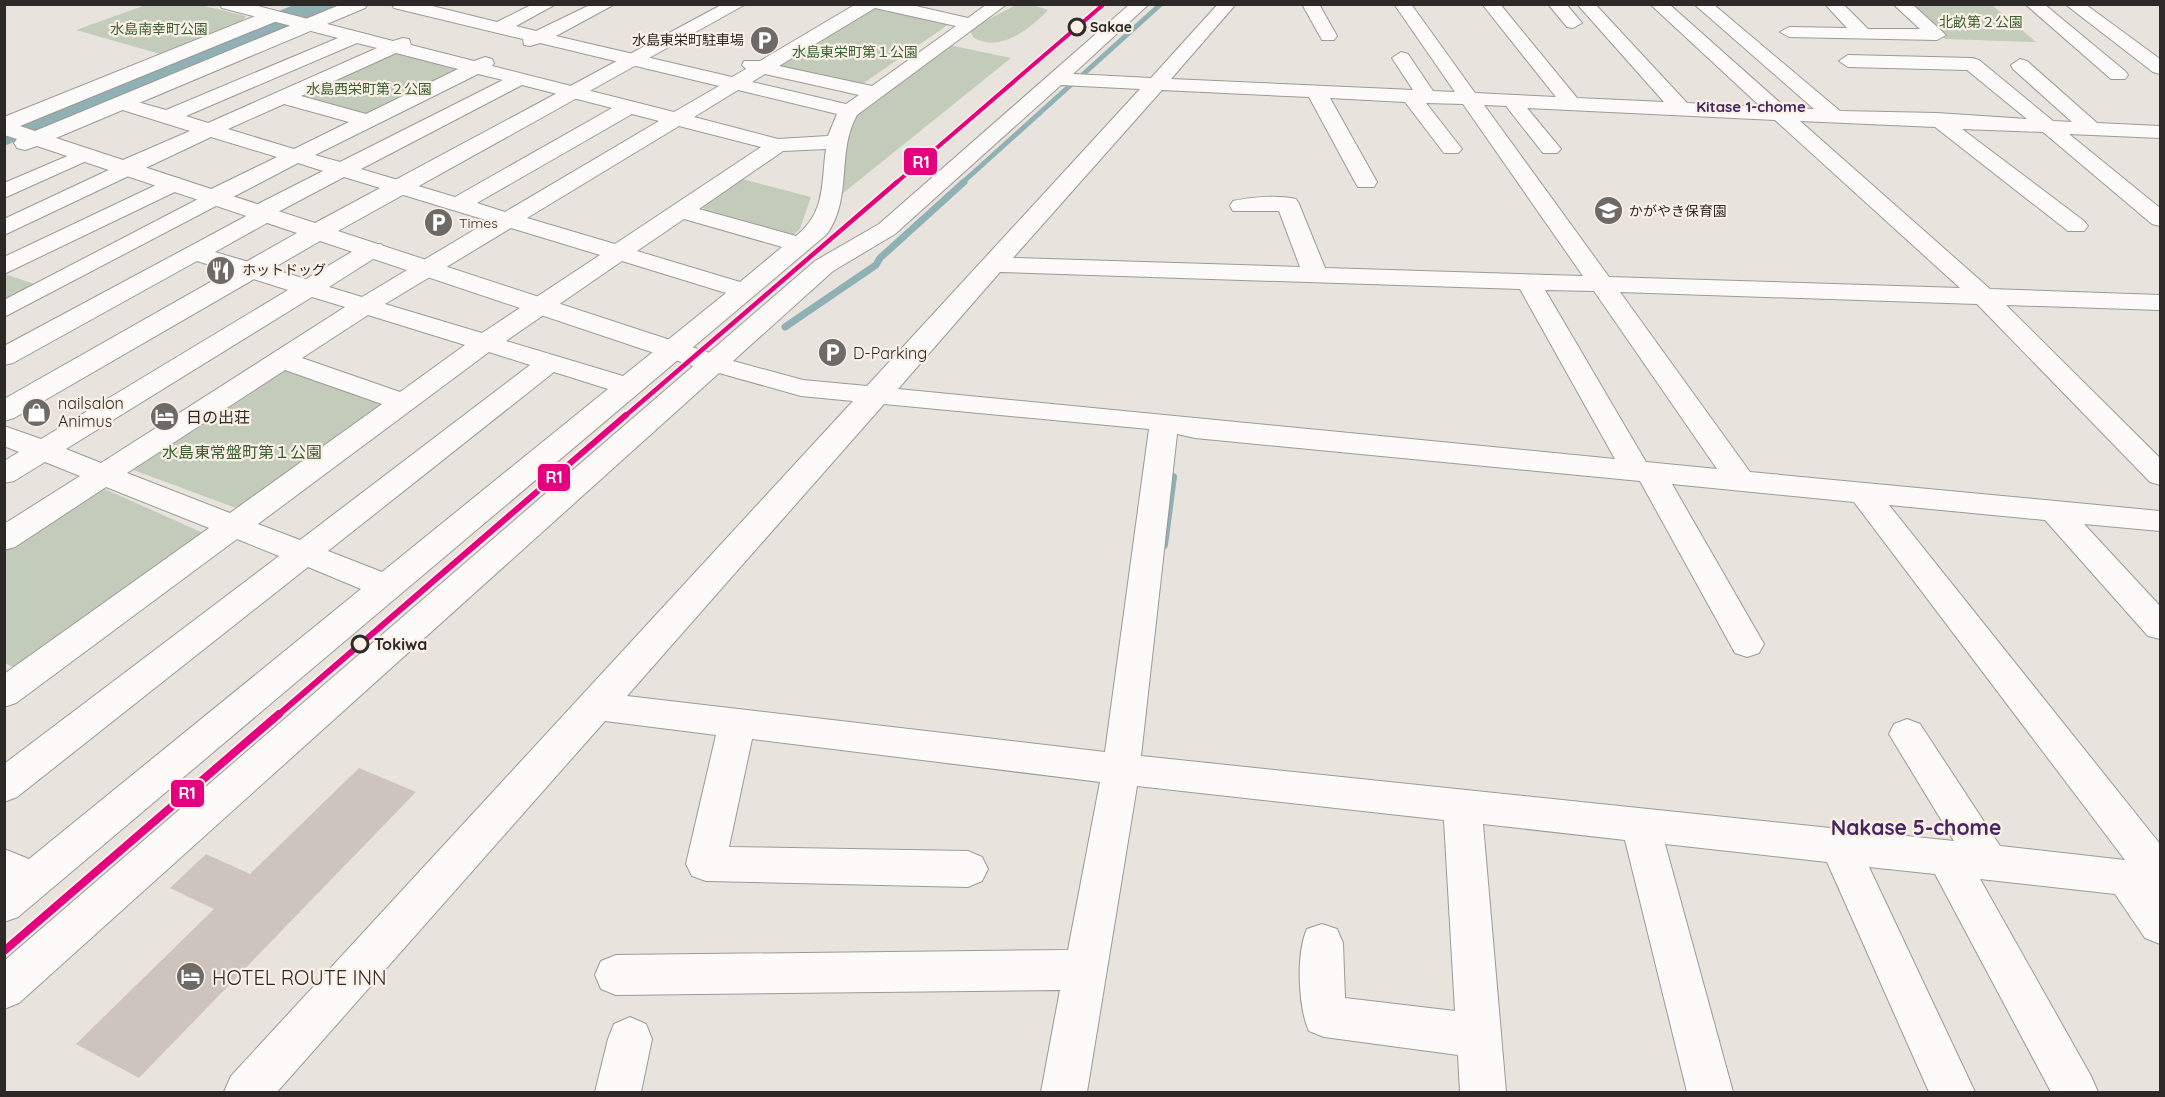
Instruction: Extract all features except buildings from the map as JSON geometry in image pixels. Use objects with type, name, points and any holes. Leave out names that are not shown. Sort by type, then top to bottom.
[{"type":"street","points":[[228,4],[292,17],[355,37],[778,145],[838,142]]},
{"type":"street","points":[[5,151],[16,131],[292,17],[358,4]]},
{"type":"street","points":[[400,4],[424,7],[537,38],[849,111]]},
{"type":"street","points":[[4,228],[211,129],[488,4]]},
{"type":"street","points":[[498,28],[548,4]]},
{"type":"street","points":[[4,310],[297,155],[607,4]]},
{"type":"street","points":[[694,4],[731,8]]},
{"type":"street","points":[[4,539],[365,306],[869,4]]},
{"type":"street","points":[[881,4],[971,24]]},
{"type":"street","points":[[14,884],[386,586],[819,229],[829,215],[834,194],[840,125],[849,111],[999,4]]},
{"type":"street","points":[[4,988],[357,680],[824,266],[887,229],[1141,4]]},
{"type":"street","points":[[247,1092],[1228,4]]},
{"type":"street","points":[[1310,4],[1328,36]]},
{"type":"street","points":[[1402,4],[1466,98],[1741,481]]},
{"type":"street","points":[[1490,4],[1571,103]]},
{"type":"street","points":[[1556,4],[1573,23]]},
{"type":"street","points":[[1585,4],[1680,108]]},
{"type":"street","points":[[1658,4],[1782,113],[1984,297],[2160,475]]},
{"type":"street","points":[[1702,4],[1834,116]]},
{"type":"street","points":[[1833,4],[1863,34]]},
{"type":"street","points":[[1789,32],[1937,35],[1901,4]]},
{"type":"street","points":[[2033,4],[2118,75]]},
{"type":"street","points":[[2073,4],[2160,68]]},
{"type":"street","points":[[4,412],[319,231],[731,8]]},
{"type":"street","points":[[16,131],[120,103],[292,17]]},
{"type":"street","points":[[168,117],[355,37]]},
{"type":"street","points":[[663,45],[684,50]]},
{"type":"street","points":[[1401,58],[1419,96],[1451,149]]},
{"type":"street","points":[[729,60],[873,92]]},
{"type":"street","points":[[1848,61],[1972,64],[2160,219]]},
{"type":"street","points":[[2020,65],[2092,129]]},
{"type":"street","points":[[4,357],[342,169],[522,78]]},
{"type":"street","points":[[1057,78],[2160,132]]},
{"type":"street","points":[[1317,91],[1366,182]]},
{"type":"street","points":[[283,97],[368,121]]},
{"type":"street","points":[[1918,99],[1940,122],[2076,226]]},
{"type":"street","points":[[1511,100],[1550,149]]},
{"type":"street","points":[[120,103],[745,291]]},
{"type":"street","points":[[459,204],[632,106]]},
{"type":"street","points":[[16,131],[712,363],[801,388],[875,397],[1164,422],[1206,430],[2054,511],[2158,523]]},
{"type":"street","points":[[4,693],[485,343],[778,145]]},
{"type":"street","points":[[4,191],[84,155]]},
{"type":"street","points":[[4,268],[173,184]]},
{"type":"street","points":[[1241,206],[1288,204],[1315,275]]},
{"type":"street","points":[[682,211],[800,245]]},
{"type":"street","points":[[4,474],[373,249]]},
{"type":"street","points":[[194,253],[629,387]]},
{"type":"street","points":[[992,265],[2160,302]]},
{"type":"street","points":[[4,268],[52,285]]},
{"type":"street","points":[[1528,282],[1747,644]]},
{"type":"street","points":[[283,360],[403,402]]},
{"type":"street","points":[[4,786],[549,363]]},
{"type":"street","points":[[1064,1092],[1121,769],[1164,422]]},
{"type":"street","points":[[4,435],[386,586]]},
{"type":"street","points":[[1863,493],[2149,878],[2160,925]]},
{"type":"street","points":[[2054,511],[2160,627]]},
{"type":"street","points":[[594,706],[1121,769],[1989,863],[2149,878]]},
{"type":"street","points":[[737,723],[706,864],[968,868]]},
{"type":"street","points":[[1907,734],[1989,863]]},
{"type":"street","points":[[1462,805],[1483,1092]]},
{"type":"street","points":[[1641,826],[1710,1092]]},
{"type":"street","points":[[1840,846],[1952,1092]]},
{"type":"street","points":[[1947,858],[2075,1092]]},
{"type":"street","points":[[1322,943],[1324,1016],[1479,1036]]},
{"type":"street","points":[[616,975],[1085,970]]},
{"type":"street","points":[[618,1092],[630,1039]]},
{"type":"green space","name":"水島南幸町公園","points":[[146,5],[200,5],[246,16],[241,23],[160,54],[76,30]]},
{"type":"green space","name":"水島東栄町第１公園","points":[[875,5],[952,22],[858,87],[771,67]]},
{"type":"green space","points":[[1016,5],[1033,5],[1048,10],[1024,31],[1004,41],[984,42],[974,38],[971,33],[972,28]]},
{"type":"green space","name":"北畝第２公園","points":[[1909,5],[1992,5],[2036,42],[1945,39]]},
{"type":"green space","points":[[949,45],[1011,58],[842,194],[846,135],[854,115]]},
{"type":"green space","name":"水島西栄町第２公園","points":[[391,51],[466,70],[369,117],[292,95]]},
{"type":"green space","points":[[738,178],[811,197],[800,229],[791,237],[706,212],[702,206]]},
{"type":"green space","points":[[5,274],[40,286],[5,304]]},
{"type":"green space","name":"水島東常盤町第１公園","points":[[282,367],[390,403],[244,511],[128,468]]},
{"type":"green space","points":[[98,486],[210,536],[23,672],[5,663],[4,546]]},
{"type":"waterway","points":[[4,136],[321,4]]},
{"type":"waterway","points":[[4,142],[330,4]]},
{"type":"waterway","points":[[1079,78],[1161,4]]},
{"type":"waterway","points":[[962,183],[1074,82]]},
{"type":"waterway","points":[[785,327],[876,265],[880,258],[964,182]]},
{"type":"waterway","points":[[1164,545],[1173,477]]},
{"type":"railway","points":[[277,716],[517,509]]},
{"type":"railway","points":[[4,951],[279,714]]},
{"type":"transit line","name":"R1","points":[[4,951],[1104,4]]},
{"type":"place","name":"Sakae","points":[[1077,27]]},
{"type":"place","name":"水島東栄町駐車場","points":[[765,40]]},
{"type":"place","name":"かがやき保育園","points":[[1608,211]]},
{"type":"place","name":"Times","points":[[438,223]]},
{"type":"place","name":"ホットドッグ","points":[[221,270]]},
{"type":"place","name":"D-Parking","points":[[832,353]]},
{"type":"place","name":"nailsalon Animus","points":[[37,412]]},
{"type":"place","name":"日の出荘","points":[[165,417]]},
{"type":"place","name":"Tokiwa","points":[[360,644]]},
{"type":"place","name":"HOTEL ROUTE INN","points":[[191,977]]},
{"type":"district","name":"Kitase 1-chome","points":[[1751,106]]},
{"type":"district","name":"Nakase 5-chome","points":[[1916,827]]}]
